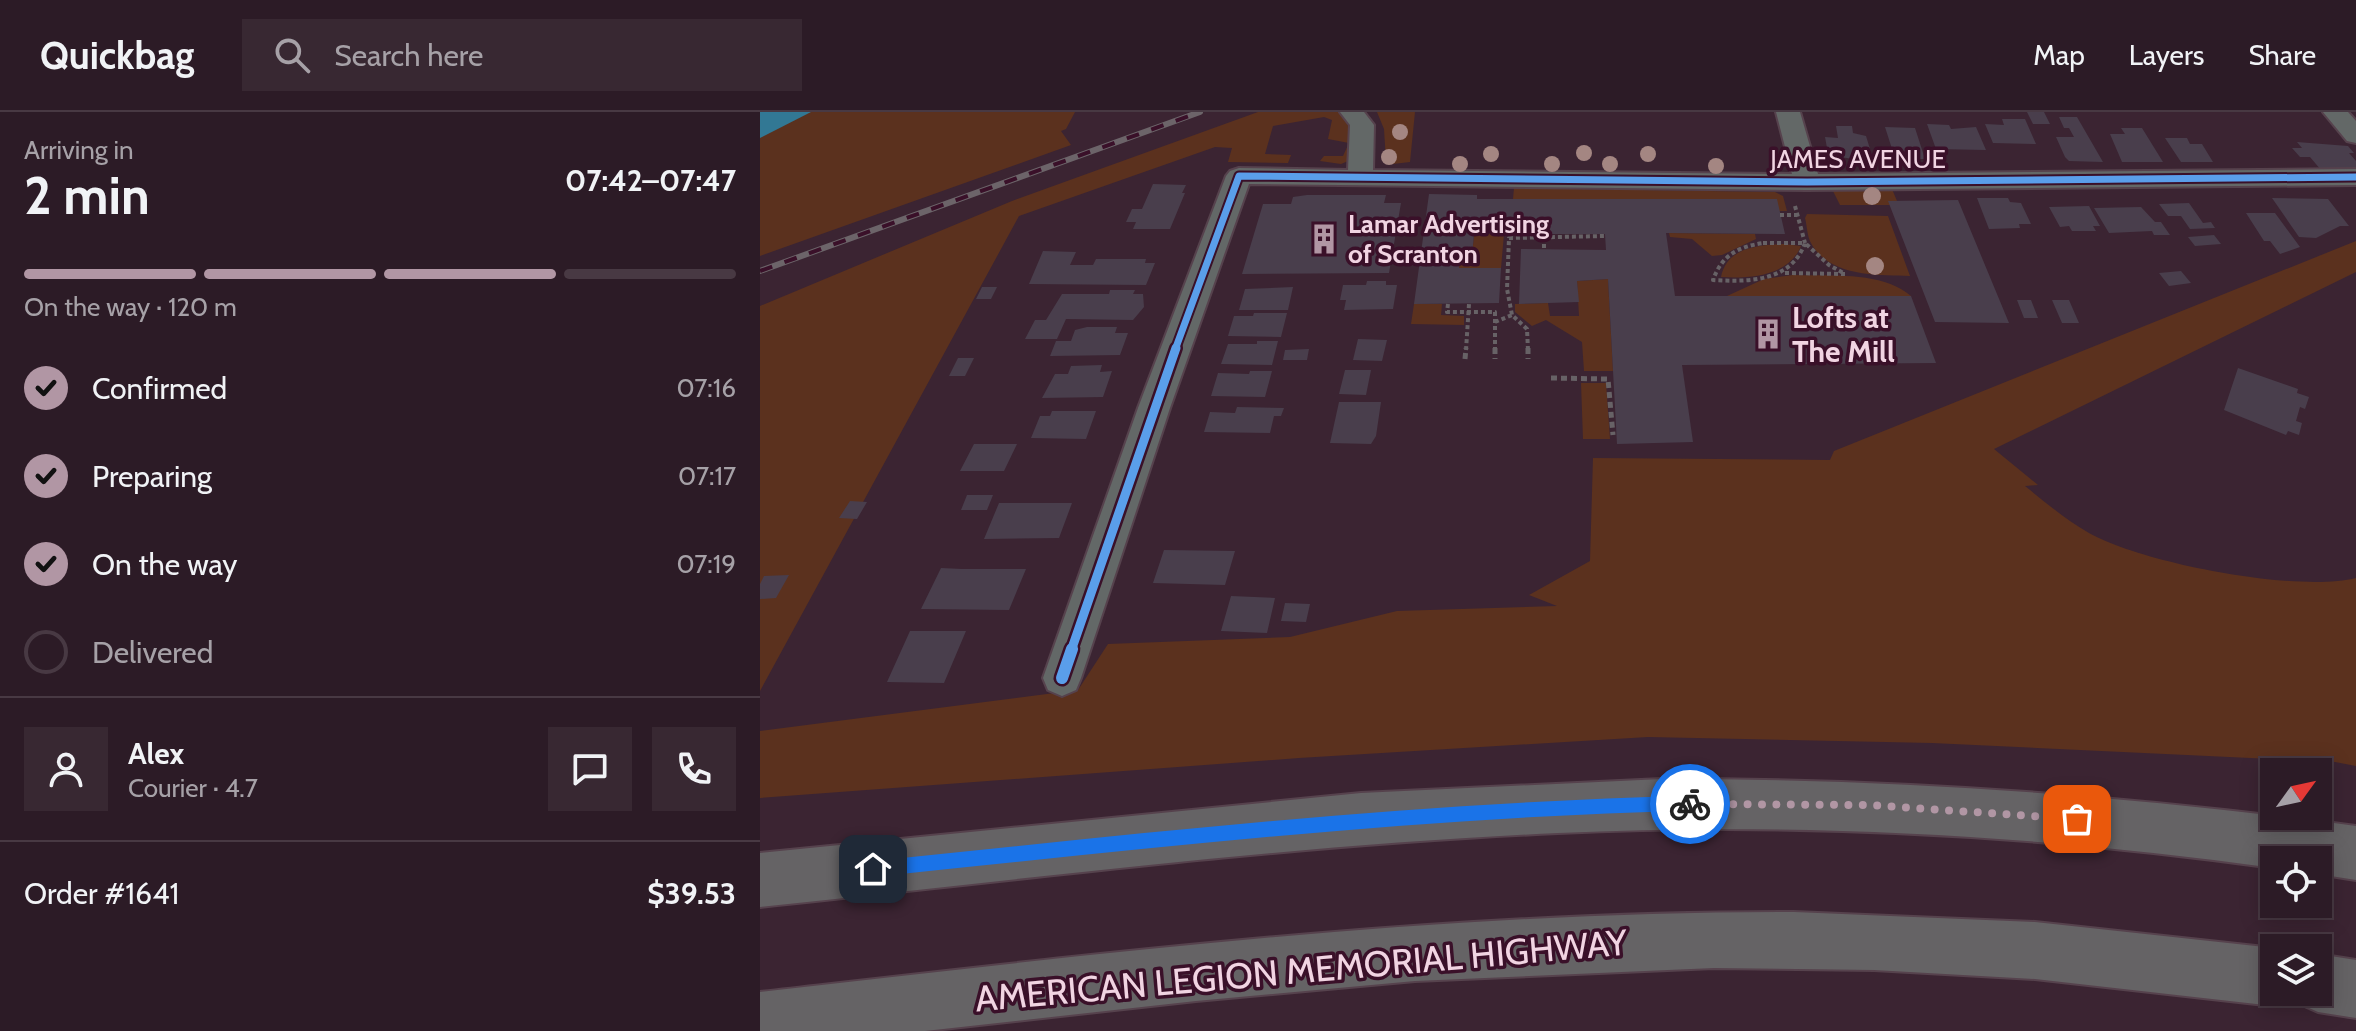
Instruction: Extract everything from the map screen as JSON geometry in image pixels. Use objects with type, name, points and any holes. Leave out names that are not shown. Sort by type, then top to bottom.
[{"type":"highway","points":[[760,880],[1326,822],[1561,807],[1694,804],[1940,808],[2105,821],[2356,853]]},
{"type":"highway","name":"AMERICAN LEGION MEMORIAL HIGHWAY","points":[[760,1021],[1301,962],[1466,949],[1634,941],[1900,943],[2054,952],[2260,975]]},
{"type":"highway","points":[[2332,985],[2356,989]]},
{"type":"street","points":[[1352,112],[1362,125],[1360,176]]},
{"type":"street","points":[[1788,112],[1798,182]]},
{"type":"street","points":[[2335,112],[2356,136]]},
{"type":"street","name":"JAMES AVENUE","points":[[1062,678],[1154,408],[1239,176],[1798,182],[2356,177]]},
{"type":"path","points":[[1783,273],[1803,255],[1805,243],[1798,215],[1798,182]]},
{"type":"path","points":[[1780,215],[1798,215]]},
{"type":"path","points":[[1528,359],[1527,329],[1512,315],[1507,289],[1509,238],[1605,236]]},
{"type":"path","points":[[1544,237],[1544,250]]},
{"type":"path","points":[[1771,241],[1805,243],[1829,265],[1845,274],[1783,273],[1739,282],[1713,280],[1716,266],[1725,256],[1743,247],[1771,241]]},
{"type":"path","points":[[1448,304],[1447,312],[1495,312],[1495,359]]},
{"type":"path","points":[[1465,359],[1469,304]]},
{"type":"path","points":[[1494,323],[1512,315]]},
{"type":"path","points":[[1551,378],[1608,379],[1613,435]]},
{"type":"shaded area","points":[[760,112],[1075,112],[1066,129],[1061,131],[1071,145],[760,256]]},
{"type":"shaded area","points":[[1258,112],[1341,112],[1350,129],[1353,159],[1341,164],[1320,161],[1324,156],[1343,156],[1349,143],[1328,139],[1332,120],[1324,117],[1273,126],[1265,154],[1291,155],[1288,163],[1228,162],[1232,148],[1215,147],[1019,216],[760,691],[760,306],[1012,201]]},
{"type":"shaded area","points":[[1377,112],[1415,112],[1410,162],[1393,164],[1386,161],[1384,129]]},
{"type":"shaded area","points":[[1514,188],[1775,192],[1783,196],[1787,211],[1779,211],[1776,199],[1513,199]]},
{"type":"shaded area","points":[[1832,189],[1892,189],[1897,201],[1890,205],[1840,205]]},
{"type":"shaded area","points":[[1807,214],[1888,216],[1910,276],[1855,272],[1830,262],[1819,254],[1810,240],[1805,218]]},
{"type":"shaded area","points":[[1669,233],[1755,234],[1756,239],[1722,255],[1712,256],[1692,239],[1670,237]]},
{"type":"shaded area","points":[[1474,234],[1504,234],[1501,268],[1459,268],[1460,256],[1472,256]]},
{"type":"shaded area","points":[[2356,241],[2356,272],[1994,449],[2038,485],[2025,486],[2080,528],[2113,544],[2181,564],[2260,578],[2330,582],[2356,578],[2356,766],[2332,762],[2332,758],[2260,758],[1932,743],[1648,737],[1299,758],[760,798],[760,731],[1078,690],[1108,644],[1290,637],[1397,611],[1557,606],[1529,595],[1590,561],[1593,458],[1830,460],[1834,451]]},
{"type":"shaded area","points":[[1801,246],[1795,256],[1778,270],[1755,276],[1721,277],[1724,267],[1737,254],[1754,247]]},
{"type":"shaded area","points":[[1793,275],[1871,279],[1886,282],[1911,296],[1727,296],[1764,279]]},
{"type":"shaded area","points":[[1608,279],[1613,371],[1584,371],[1582,342],[1546,320],[1532,326],[1515,312],[1515,304],[1548,303],[1550,316],[1579,316],[1577,281]]},
{"type":"shaded area","points":[[1414,304],[1442,304],[1441,315],[1464,316],[1464,325],[1411,324]]},
{"type":"shaded area","points":[[1581,383],[1606,383],[1610,439],[1583,439]]},
{"type":"water","points":[[760,112],[811,112],[760,138]]},
{"type":"building","points":[[2027,112],[2044,112],[2050,124],[2033,124]]},
{"type":"building","points":[[2059,117],[2077,117],[2103,162],[2069,161],[2065,157],[2056,137],[2074,137],[2069,128],[2064,128]]},
{"type":"building","points":[[2002,119],[2025,119],[2036,144],[1993,143],[1985,124],[2004,125]]},
{"type":"building","points":[[1927,124],[1949,125],[1951,129],[1976,127],[1986,150],[1936,149]]},
{"type":"building","points":[[1836,126],[1852,126],[1853,133],[1866,136],[1874,162],[1840,157],[1839,149],[1827,148],[1825,137],[1838,138]]},
{"type":"building","points":[[1885,127],[1915,128],[1925,159],[1910,159],[1908,152],[1893,152]]},
{"type":"building","points":[[2121,128],[2142,128],[2163,162],[2122,162],[2110,134],[2125,134]]},
{"type":"building","points":[[2165,138],[2187,138],[2190,144],[2202,144],[2213,162],[2181,162]]},
{"type":"building","points":[[2297,142],[2348,146],[2354,153],[2349,153],[2356,161],[2356,169],[2321,170],[2310,157],[2300,157],[2292,148],[2302,148]]},
{"type":"building","points":[[1153,184],[1186,185],[1170,229],[1133,229],[1136,222],[1126,222],[1132,209],[1142,209]]},
{"type":"building","name":"Lofts at The Mill","points":[[1429,194],[1477,195],[1477,199],[1777,199],[1785,234],[1666,233],[1675,296],[1911,296],[1936,363],[1682,365],[1693,442],[1617,444],[1608,279],[1577,281],[1579,302],[1519,304],[1521,249],[1606,250],[1605,234],[1474,234],[1472,256],[1460,256],[1459,268],[1501,268],[1499,303],[1414,304]]},
{"type":"building","name":"Lamar Advertising of Scranton","points":[[1386,195],[1384,203],[1401,203],[1389,273],[1242,274],[1263,204],[1291,204],[1293,197]]},
{"type":"building","points":[[1977,198],[2008,198],[2010,202],[2021,203],[2031,224],[2019,224],[2020,228],[1989,229]]},
{"type":"building","points":[[2272,198],[2328,199],[2349,226],[2340,226],[2316,238],[2299,237]]},
{"type":"building","points":[[1958,200],[2009,323],[1935,322],[1888,201]]},
{"type":"building","points":[[2189,203],[2203,223],[2211,222],[2215,228],[2190,229],[2181,216],[2168,216],[2159,204]]},
{"type":"building","points":[[2089,206],[2100,226],[2093,226],[2096,231],[2072,231],[2069,226],[2060,227],[2049,207]]},
{"type":"building","points":[[2141,207],[2155,222],[2161,222],[2170,235],[2154,235],[2152,231],[2109,233],[2094,208]]},
{"type":"building","points":[[2246,213],[2275,213],[2300,247],[2280,254],[2270,241],[2264,241]]},
{"type":"building","points":[[2214,235],[2221,244],[2195,246],[2188,237]]},
{"type":"building","points":[[1043,251],[1076,252],[1070,265],[1093,265],[1096,259],[1146,259],[1145,263],[1155,263],[1146,285],[1029,284]]},
{"type":"building","points":[[2181,271],[2191,283],[2169,286],[2159,273]]},
{"type":"building","points":[[1367,281],[1386,281],[1386,285],[1397,285],[1393,309],[1344,310],[1346,300],[1340,300],[1343,285],[1366,285]]},
{"type":"building","points":[[982,287],[997,287],[991,299],[976,299]]},
{"type":"building","points":[[1293,287],[1288,310],[1239,310],[1245,289]]},
{"type":"building","points":[[1110,290],[1135,290],[1133,294],[1143,294],[1144,307],[1133,320],[1066,319],[1057,339],[1025,339],[1035,320],[1046,320],[1062,294],[1109,294]]},
{"type":"building","points":[[2017,300],[2031,300],[2038,318],[2024,318]]},
{"type":"building","points":[[2052,300],[2069,300],[2079,323],[2062,323]]},
{"type":"building","points":[[1254,313],[1287,313],[1281,337],[1228,336],[1234,316],[1253,316]]},
{"type":"building","points":[[1117,327],[1115,333],[1128,333],[1120,355],[1050,356],[1056,341],[1071,341],[1075,330]]},
{"type":"building","points":[[1358,339],[1387,340],[1382,361],[1353,360]]},
{"type":"building","points":[[1257,341],[1278,341],[1272,365],[1221,364],[1228,344],[1257,344]]},
{"type":"building","points":[[1309,349],[1307,360],[1283,360],[1285,350]]},
{"type":"building","points":[[958,358],[974,358],[965,376],[949,376]]},
{"type":"building","points":[[1102,365],[1100,372],[1112,371],[1103,397],[1042,398],[1055,374],[1068,374],[1071,366]]},
{"type":"building","points":[[2238,368],[2298,389],[2297,393],[2309,397],[2305,409],[2300,407],[2296,421],[2302,423],[2299,435],[2288,431],[2286,435],[2224,410]]},
{"type":"building","points":[[1345,370],[1371,370],[1366,395],[1339,394]]},
{"type":"building","points":[[1250,371],[1272,371],[1265,397],[1211,396],[1218,373],[1249,374]]},
{"type":"building","points":[[1339,402],[1381,402],[1376,436],[1371,444],[1330,443]]},
{"type":"building","points":[[1237,407],[1284,408],[1281,416],[1274,416],[1270,433],[1204,432],[1210,412],[1235,413]]},
{"type":"building","points":[[1052,411],[1096,411],[1086,439],[1031,438],[1040,416],[1050,416]]},
{"type":"building","points":[[974,444],[1017,444],[1004,471],[960,471]]},
{"type":"building","points":[[967,495],[993,495],[987,510],[961,510]]},
{"type":"building","points":[[850,501],[867,502],[857,519],[839,518]]},
{"type":"building","points":[[999,503],[1072,503],[1059,538],[984,539]]},
{"type":"building","points":[[1164,550],[1235,551],[1225,585],[1153,583]]},
{"type":"building","points":[[941,568],[1026,569],[1009,610],[921,609]]},
{"type":"building","points":[[789,575],[776,598],[760,599],[760,584],[764,576]]},
{"type":"building","points":[[1231,596],[1275,598],[1267,633],[1221,631]]},
{"type":"building","points":[[1285,603],[1310,604],[1306,622],[1281,621]]},
{"type":"building","points":[[910,631],[966,631],[944,683],[887,682]]},
{"type":"railway","points":[[760,271],[1200,112]]},
{"type":"cycle path","points":[[1062,678],[1154,408],[1239,176],[1807,182],[2356,177]]},
{"type":"way so far","points":[[1690,804],[1868,805],[2077,819]]},
{"type":"place","name":"Lamar Advertising of Scranton","points":[[1324,239]]},
{"type":"place","name":"Lofts at The Mill","points":[[1768,334]]},
{"type":"route","points":[[873,869],[1326,822],[1476,811],[1690,804]]}]
